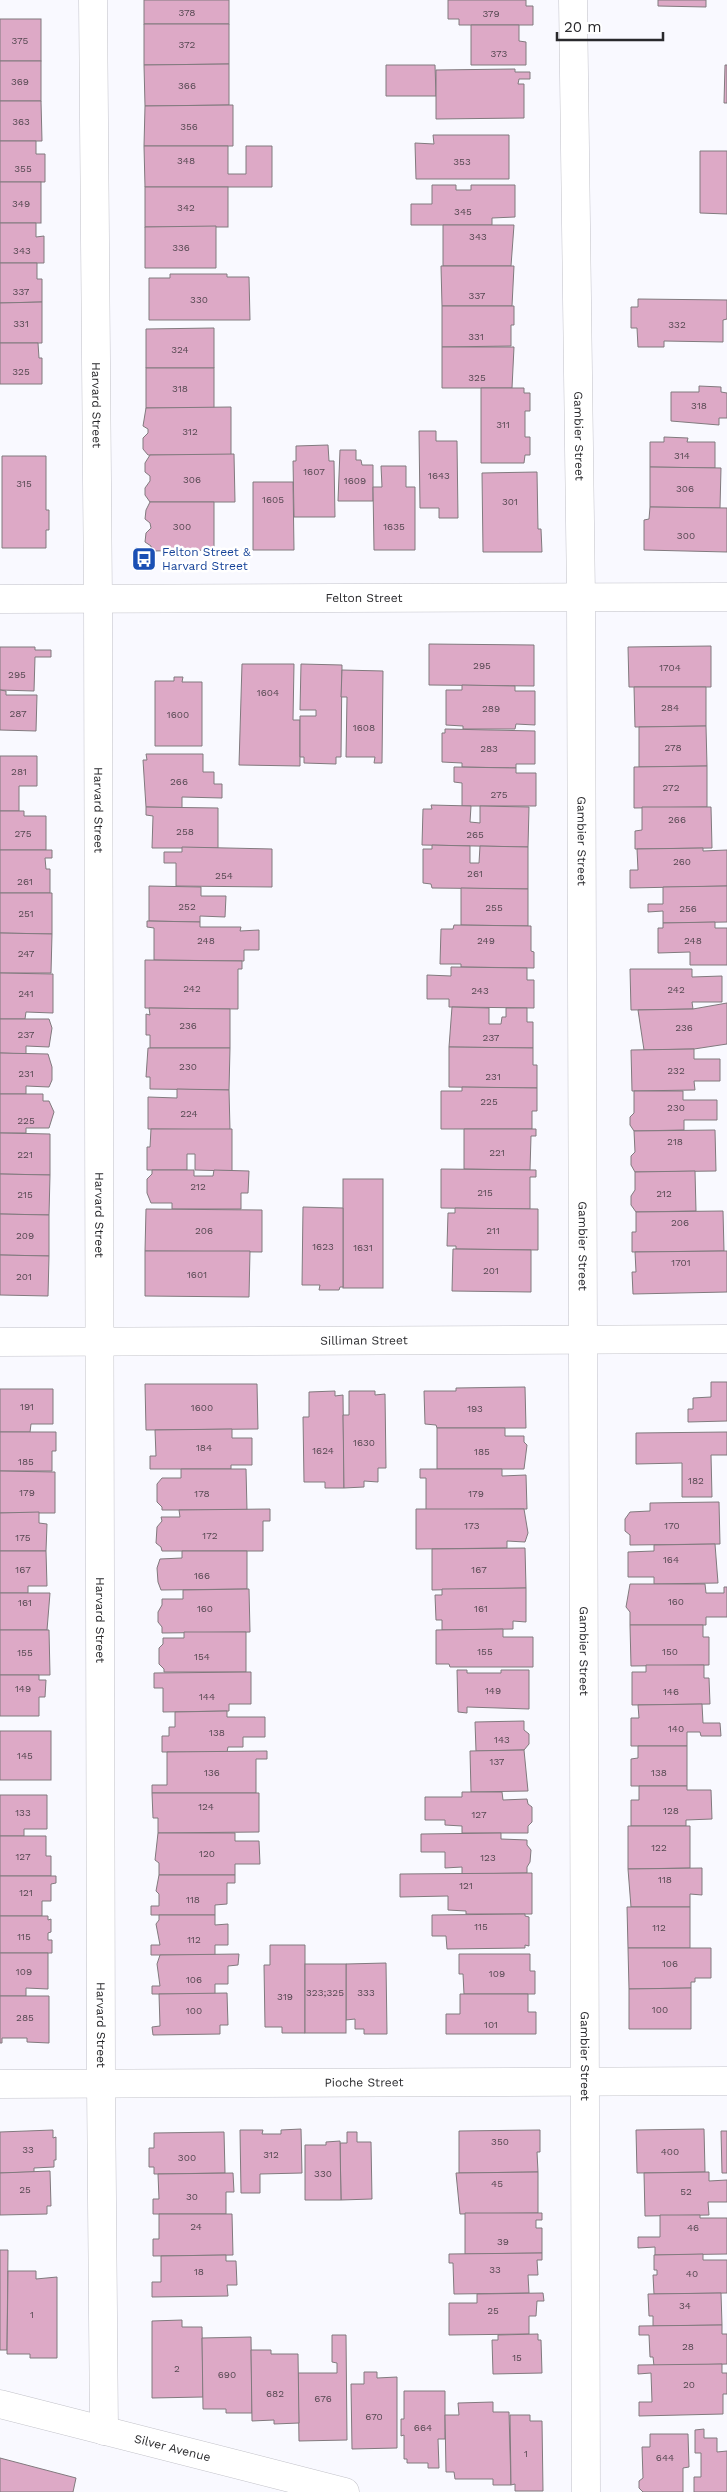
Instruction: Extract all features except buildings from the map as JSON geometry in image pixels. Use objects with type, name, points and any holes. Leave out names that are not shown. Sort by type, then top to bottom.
[{"type":"street","name":"Harvard Street","points":[[93,0],[98,599],[98,1342],[104,2431]]},
{"type":"street","name":"Gambier Street","points":[[572,0],[581,597],[586,2492]]},
{"type":"street","name":"Felton Street","points":[[0,599],[727,596]]},
{"type":"street","name":"Silliman Street","points":[[0,1342],[727,1339]]},
{"type":"street","name":"Pioche Street","points":[[0,2084],[727,2081]]},
{"type":"street","name":"Silver Avenue","points":[[0,2404],[345,2492]]},
{"type":"place","name":"Felton Street & Harvard Street","points":[[144,559]]}]
